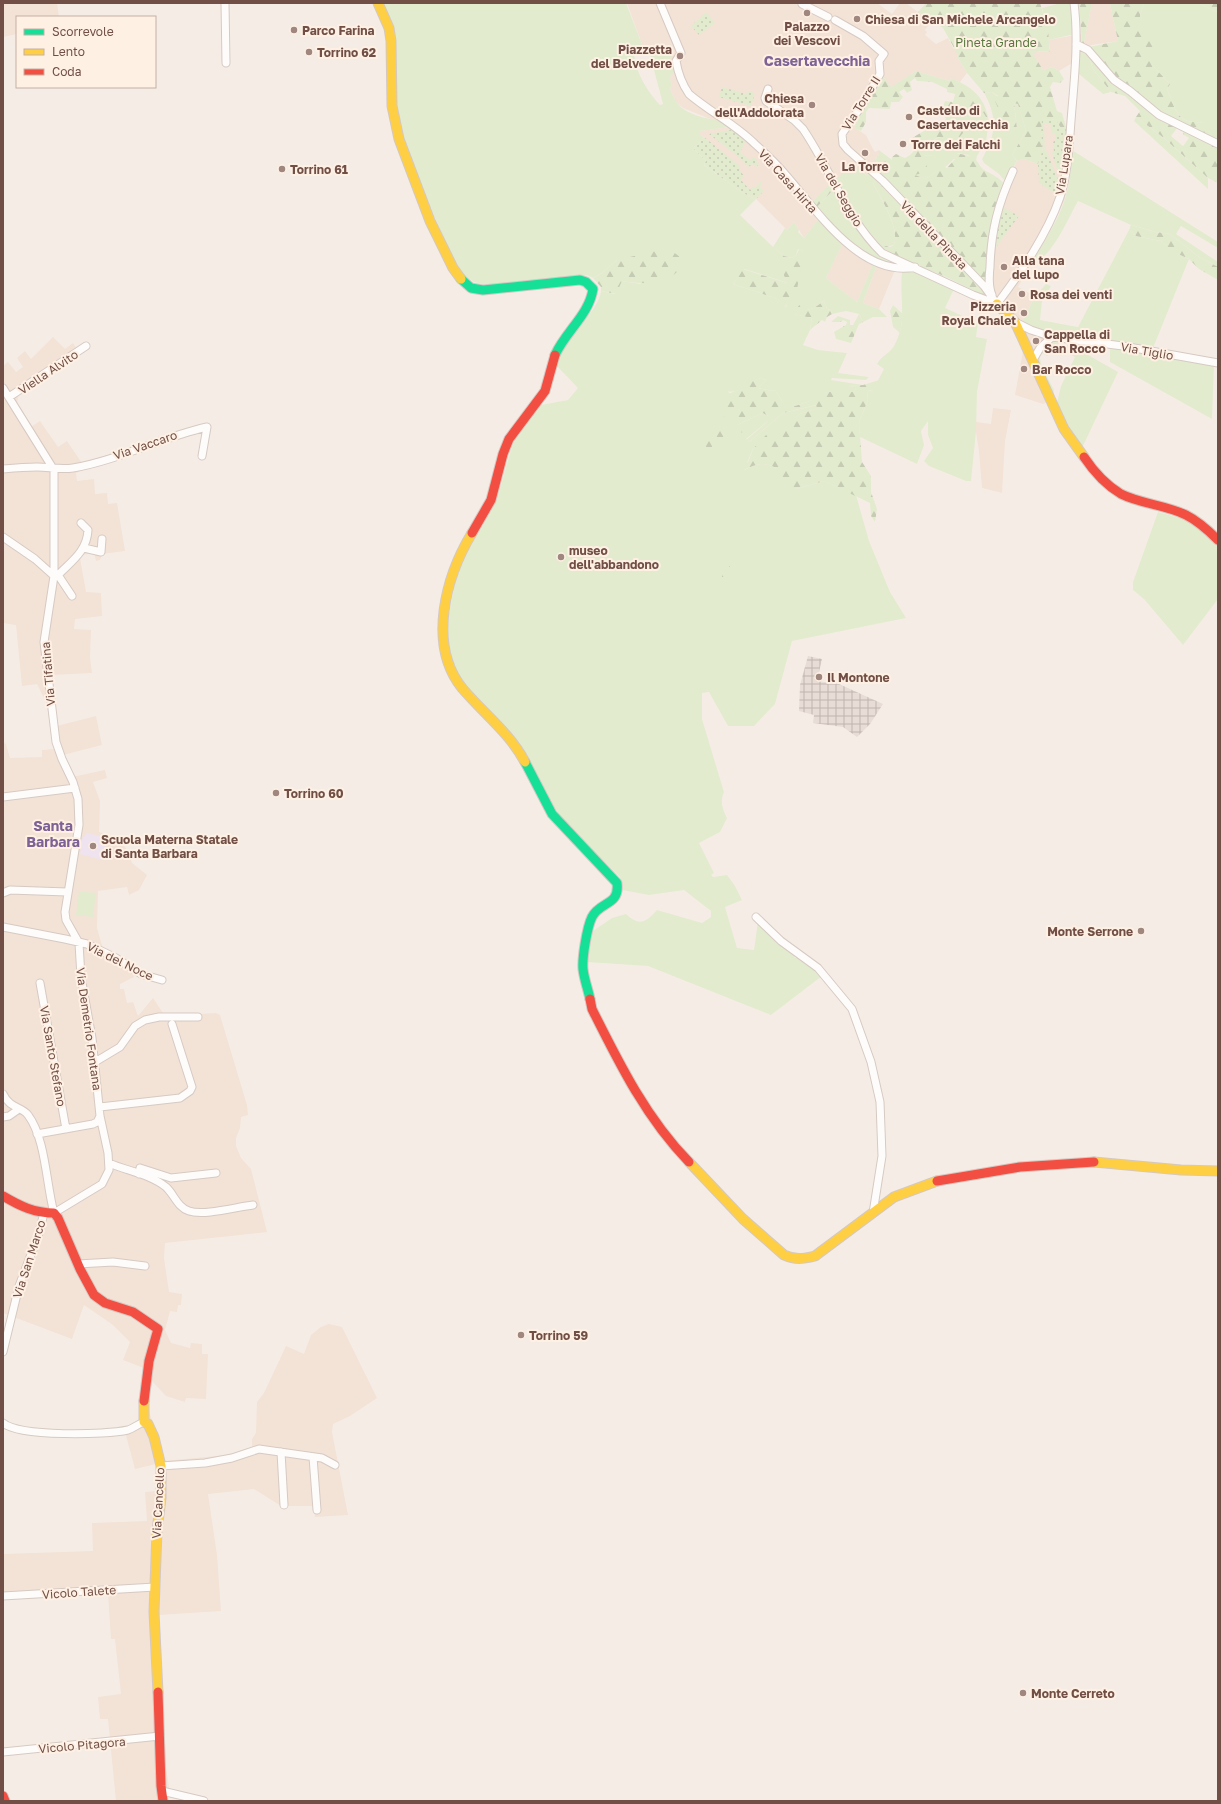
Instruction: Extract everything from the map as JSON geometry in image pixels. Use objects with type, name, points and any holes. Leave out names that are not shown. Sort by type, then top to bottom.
[{"type":"street","points":[[225,3],[226,63]]},
{"type":"street","points":[[378,3],[389,28],[391,41],[391,98],[399,139],[430,221],[453,268],[462,281],[471,288],[483,290],[580,280],[586,282],[593,289],[591,301],[556,350],[546,390],[508,441],[490,501],[461,553],[454,570],[444,616],[444,653],[450,669],[459,683],[511,740],[524,759],[552,814],[617,883],[618,891],[613,901],[602,907],[592,917],[587,937],[583,968],[592,1009],[621,1066],[645,1107],[683,1156],[743,1219],[784,1255],[792,1259],[802,1259],[815,1256],[883,1204],[894,1197],[931,1182],[1020,1167],[1064,1163],[1104,1162],[1174,1170],[1218,1172]]},
{"type":"street","name":"Via Casa Hirta","points":[[660,3],[681,53],[676,61],[677,69],[684,88],[689,94],[734,126],[754,143],[785,174],[822,219],[846,242],[870,259],[880,263],[904,269],[915,267]]},
{"type":"street","points":[[1074,3],[1076,44],[1088,50],[1114,80],[1159,115],[1218,144]]},
{"type":"street","name":"Via Torre II","points":[[802,4],[832,18],[863,36],[884,54],[879,61],[880,74],[842,134],[841,138],[848,150],[868,168]]},
{"type":"street","name":"Via Lupara","points":[[997,304],[1040,239],[1060,196],[1068,153],[1076,44]]},
{"type":"street","name":"Via del Seggio","points":[[768,89],[765,98],[766,101],[794,120],[803,129],[850,214],[882,253],[973,295],[997,304]]},
{"type":"street","name":"Via della Pineta","points":[[868,168],[984,286],[997,304]]},
{"type":"street","points":[[1013,171],[997,209],[990,246],[989,283],[997,304],[1015,322],[1064,429],[1093,470],[1106,483],[1122,494],[1186,515],[1207,529],[1218,540]]},
{"type":"street","name":"Via Tiglio","points":[[1015,322],[1031,330],[1052,337],[1123,346],[1218,363]]},
{"type":"street","points":[[1033,360],[1040,348],[1052,337]]},
{"type":"street","name":"Viella Alvito","points":[[9,397],[86,346]]},
{"type":"street","points":[[3,388],[54,470]]},
{"type":"street","name":"Via Vaccaro","points":[[54,470],[72,468],[102,460],[182,432],[207,427],[202,456]]},
{"type":"street","points":[[3,469],[37,467],[54,470]]},
{"type":"street","name":"Via Tifatina","points":[[54,470],[56,575],[44,642],[56,742],[78,799],[79,825],[67,892],[66,920],[79,943]]},
{"type":"street","points":[[56,575],[84,548],[88,539],[88,530],[81,523]]},
{"type":"street","points":[[3,537],[56,575],[72,596]]},
{"type":"street","points":[[84,548],[101,552],[102,539]]},
{"type":"street","points":[[3,797],[75,788]]},
{"type":"street","points":[[3,893],[10,890],[67,892]]},
{"type":"street","points":[[756,917],[781,941],[818,968],[852,1009],[871,1062],[880,1102],[882,1156],[873,1213]]},
{"type":"street","name":"Via del Noce","points":[[3,927],[65,938],[87,944],[116,958],[141,974],[162,980]]},
{"type":"street","name":"Via Demetrio Fontana","points":[[79,943],[81,977],[95,1062],[100,1116],[109,1163]]},
{"type":"street","name":"Via Santo Stefano","points":[[40,983],[66,1130]]},
{"type":"street","points":[[95,1062],[120,1047],[134,1026],[145,1020],[159,1017],[198,1017]]},
{"type":"street","points":[[100,1107],[180,1098],[190,1091],[192,1087],[172,1024]]},
{"type":"street","points":[[3,1094],[10,1105],[28,1114],[37,1134],[43,1150],[50,1199],[54,1213]]},
{"type":"street","points":[[3,1117],[9,1116],[19,1109]]},
{"type":"street","points":[[37,1134],[93,1124],[97,1122],[100,1116]]},
{"type":"street","points":[[3,1196],[20,1206],[38,1213],[54,1213],[102,1184],[110,1170],[109,1163],[139,1174],[166,1187],[182,1207],[188,1211],[200,1213],[253,1205]]},
{"type":"street","points":[[139,1174],[140,1168],[171,1178],[216,1173]]},
{"type":"street","name":"Via San Marco","points":[[3,1352],[19,1286],[38,1236],[44,1213]]},
{"type":"street","name":"Via Cancello","points":[[54,1213],[58,1218],[78,1264],[94,1295],[105,1303],[133,1312],[158,1329],[146,1376],[143,1399],[144,1422],[148,1424],[154,1437],[161,1466],[161,1498],[157,1531],[154,1612],[163,1801]]},
{"type":"street","points":[[78,1264],[113,1262],[145,1266]]},
{"type":"street","points":[[3,1423],[16,1428],[36,1432],[80,1434],[128,1430],[144,1422]]},
{"type":"street","points":[[161,1466],[205,1463],[232,1458],[258,1449],[322,1458],[336,1465]]},
{"type":"street","points":[[282,1452],[284,1505]]},
{"type":"street","points":[[313,1457],[317,1510]]},
{"type":"street","name":"Vicolo Talete","points":[[3,1596],[155,1587]]},
{"type":"street","name":"Vicolo Pitagora","points":[[3,1752],[160,1736]]},
{"type":"street","points":[[162,1791],[204,1801]]},
{"type":"street","points":[[3,1796],[5,1801]]},
{"type":"shaded area","points":[[3,3],[57,3],[59,16],[16,16],[16,34],[3,37]]},
{"type":"shaded area","points":[[627,3],[877,3],[892,14],[900,3],[906,3],[931,22],[925,30],[927,32],[925,35],[936,44],[948,38],[953,48],[957,51],[957,57],[967,73],[960,82],[951,78],[950,81],[916,71],[891,88],[882,75],[854,121],[858,122],[855,128],[866,135],[875,152],[879,150],[879,154],[871,166],[877,171],[866,175],[860,169],[836,179],[811,203],[819,218],[804,238],[794,222],[787,230],[756,199],[743,193],[704,137],[700,135],[700,131],[730,127],[683,108],[676,102],[670,89],[672,85],[668,61],[670,49],[661,50],[643,47]]},
{"type":"shaded area","points":[[1092,3],[1110,4],[1118,41],[1091,45],[1080,53],[1080,61],[1072,63],[1059,71],[1053,67],[1043,70],[1032,54],[1036,51],[1050,52],[1049,40],[1081,34],[1082,43],[1084,43]]},
{"type":"shaded area","points":[[1055,119],[1061,129],[1066,127],[1072,150],[1069,183],[1064,201],[1053,225],[1018,287],[1035,296],[1022,322],[1052,333],[1051,341],[1037,355],[1053,399],[1043,404],[1015,395],[1023,351],[1012,329],[981,294],[985,293],[987,286],[985,262],[994,215],[1013,169],[1017,161],[1023,159],[1038,164],[1042,120]]},
{"type":"shaded area","points":[[843,243],[895,270],[879,309],[863,303],[877,265],[873,264],[857,302],[826,278]]},
{"type":"shaded area","points":[[53,337],[65,349],[73,343],[80,354],[19,394],[17,403],[31,427],[40,421],[58,447],[67,441],[86,469],[76,473],[77,481],[94,479],[95,494],[107,493],[108,504],[117,503],[125,551],[102,554],[100,560],[96,561],[94,553],[82,555],[80,558],[86,592],[101,593],[102,616],[75,619],[74,629],[91,630],[90,658],[92,673],[51,675],[57,726],[96,716],[102,745],[63,755],[72,777],[105,770],[107,778],[93,782],[100,801],[99,832],[118,838],[128,851],[132,863],[147,875],[139,890],[129,895],[127,887],[98,891],[97,928],[103,949],[3,926],[3,742],[6,744],[10,758],[42,757],[42,750],[54,749],[47,704],[37,684],[22,686],[16,625],[3,623],[3,366],[8,362],[16,372],[23,367],[17,358],[25,351],[31,359]]},
{"type":"shaded area","points":[[993,408],[1011,410],[1005,441],[1002,493],[982,488],[976,432],[976,422],[991,424]]},
{"type":"shaded area","points":[[808,656],[822,659],[817,681],[839,684],[883,704],[870,724],[857,737],[843,727],[813,723],[814,715],[799,711],[800,685]]},
{"type":"shaded area","name":"Scuola Materna Statale di Santa Barbara","points":[[87,833],[107,838],[102,860],[80,854],[82,839]]},
{"type":"shaded area","points":[[3,929],[81,945],[130,965],[134,977],[120,984],[120,989],[124,989],[127,1003],[133,1002],[138,1016],[153,998],[165,1016],[216,1013],[220,1015],[247,1105],[248,1115],[241,1117],[240,1128],[236,1138],[236,1146],[241,1158],[251,1169],[267,1232],[165,1243],[164,1258],[169,1292],[182,1294],[181,1305],[178,1305],[177,1312],[170,1311],[165,1330],[171,1343],[190,1348],[191,1343],[202,1344],[202,1354],[208,1354],[206,1399],[186,1398],[185,1402],[166,1396],[150,1379],[148,1407],[164,1461],[227,1455],[252,1447],[252,1439],[256,1433],[257,1402],[264,1393],[286,1346],[304,1354],[311,1335],[321,1327],[329,1324],[342,1327],[377,1398],[350,1416],[333,1424],[332,1432],[348,1515],[315,1517],[313,1506],[281,1506],[254,1489],[208,1494],[217,1555],[221,1611],[159,1615],[164,1754],[169,1787],[167,1801],[116,1801],[108,1719],[100,1719],[98,1697],[121,1694],[115,1639],[111,1639],[108,1593],[3,1599],[3,1554],[93,1551],[92,1523],[147,1521],[145,1492],[156,1491],[156,1464],[135,1469],[124,1428],[135,1425],[139,1420],[144,1368],[123,1360],[130,1342],[113,1325],[84,1305],[72,1339],[3,1313]]},
{"type":"green space","points":[[382,3],[626,3],[643,47],[661,50],[670,48],[672,56],[668,61],[676,72],[671,75],[670,79],[672,85],[670,89],[678,104],[692,114],[727,123],[730,127],[700,131],[700,135],[704,137],[694,149],[706,161],[704,165],[743,193],[756,199],[740,215],[773,247],[785,228],[787,230],[794,222],[799,230],[798,232],[804,238],[819,218],[843,243],[826,278],[857,302],[873,264],[877,265],[863,303],[879,309],[887,317],[873,317],[863,322],[859,314],[846,311],[832,314],[831,310],[827,309],[824,301],[814,308],[794,314],[812,318],[810,330],[803,345],[818,350],[847,353],[838,373],[869,377],[866,380],[832,378],[831,380],[863,385],[849,386],[856,387],[854,392],[827,392],[810,401],[792,407],[782,401],[775,390],[772,391],[758,388],[766,380],[760,378],[738,390],[729,392],[725,391],[728,399],[740,410],[737,425],[763,413],[768,416],[768,421],[746,439],[749,442],[783,413],[817,405],[818,408],[800,414],[753,449],[744,470],[761,464],[768,464],[779,471],[796,489],[824,481],[856,495],[869,541],[890,592],[906,618],[792,641],[775,704],[754,726],[728,726],[709,692],[702,693],[702,719],[724,792],[722,805],[727,818],[720,832],[699,843],[714,873],[711,875],[713,877],[727,875],[735,886],[742,900],[725,907],[737,948],[754,950],[758,921],[791,950],[795,958],[802,958],[822,976],[771,1015],[648,966],[587,962],[590,933],[612,918],[626,914],[635,921],[639,922],[649,918],[657,910],[702,923],[711,917],[711,911],[684,890],[649,895],[622,890],[623,884],[620,877],[568,826],[456,672],[450,656],[447,636],[448,619],[456,578],[464,557],[483,525],[498,495],[514,439],[541,405],[568,400],[578,388],[555,364],[562,347],[596,305],[601,291],[615,294],[622,281],[641,284],[617,260],[602,273],[593,278],[587,275],[486,285],[474,282],[465,276],[454,260],[421,187],[398,122]],"holes":[[[649,51],[663,104],[660,105],[643,81],[635,60],[634,53]],[[774,248],[784,256],[792,258],[796,255],[798,249],[803,251],[786,307],[775,298],[733,284],[744,269],[788,283]]]},
{"type":"green space","name":"Pineta Grande","points":[[926,3],[1040,3],[1048,30],[1050,52],[1037,51],[1033,54],[1043,70],[1053,67],[1059,71],[1064,79],[1060,83],[1053,82],[1050,87],[1057,111],[1062,113],[1066,127],[1061,129],[1055,119],[1043,120],[1041,133],[1043,149],[1038,164],[1023,159],[1017,161],[1012,155],[1026,131],[1018,104],[1014,103],[1017,129],[1012,129],[1005,123],[994,99],[998,96],[992,92],[984,93],[967,73],[957,57],[958,55],[943,28],[918,12]]},
{"type":"green space","points":[[1061,3],[1073,3],[1075,34],[1049,40],[1042,8]]},
{"type":"green space","points":[[1079,3],[1092,3],[1084,43],[1082,43]]},
{"type":"green space","points":[[1102,3],[1144,3],[1140,15],[1140,30],[1151,34],[1155,47],[1152,52],[1152,65],[1170,84],[1167,89],[1176,110],[1183,119],[1195,122],[1204,122],[1210,128],[1208,131],[1212,136],[1218,136],[1218,141],[1158,111],[1112,76],[1089,47],[1118,41],[1110,4]]},
{"type":"green space","points":[[1144,3],[1197,3],[1218,12],[1218,136],[1212,136],[1204,122],[1188,121],[1183,119],[1176,110],[1167,89],[1170,84],[1152,65],[1152,52],[1140,30],[1140,15]]},
{"type":"green space","points":[[1197,3],[1218,3],[1218,12]]},
{"type":"green space","points":[[706,12],[715,23],[699,35],[691,26]]},
{"type":"green space","points":[[1084,50],[1088,53],[1093,69],[1111,92],[1103,94],[1079,74],[1080,53]]},
{"type":"green space","points":[[1088,53],[1113,83],[1178,127],[1171,136],[1183,146],[1189,138],[1183,134],[1184,130],[1218,146],[1218,183],[1208,178],[1164,138],[1136,117],[1140,111],[1125,96],[1111,92],[1093,69]]},
{"type":"green space","points":[[916,71],[950,81],[951,78],[977,94],[985,106],[989,122],[980,107],[974,112],[967,128],[954,144],[939,137],[935,139],[938,151],[933,155],[924,156],[928,171],[915,175],[925,179],[940,170],[941,165],[947,168],[955,159],[951,156],[951,153],[957,153],[976,160],[984,170],[998,178],[1005,185],[992,223],[990,234],[986,272],[987,286],[871,166],[879,154],[879,150],[892,160],[892,157],[896,154],[905,158],[914,150],[915,147],[912,138],[934,125],[941,129],[946,118],[940,115],[945,101],[953,102],[955,94],[947,92],[947,89],[932,82],[917,81],[915,78],[910,82],[912,90],[907,93],[904,89],[899,92],[903,97],[899,102],[891,102],[890,109],[869,108],[866,112],[866,122],[861,131],[854,128],[857,122],[853,121],[882,75],[891,87]]},
{"type":"green space","points":[[722,87],[746,94],[748,91],[755,93],[751,106],[719,97]]},
{"type":"green space","points":[[992,92],[998,97],[995,99],[1017,128],[1014,103],[1018,103],[1026,131],[1012,155],[1017,161],[1005,181],[999,174],[984,163],[982,159],[990,142],[994,126],[992,110],[984,93]]},
{"type":"green space","points":[[980,106],[989,122],[986,141],[977,156],[976,161],[968,155],[958,153],[951,162],[925,179],[914,175],[924,161],[924,156],[933,155],[935,139],[967,128],[974,112]]},
{"type":"green space","points":[[1136,117],[1164,138],[1208,178],[1208,189],[1134,121]]},
{"type":"green space","points":[[1055,119],[1061,128],[1067,127],[1062,175],[1056,167],[1052,152],[1054,152],[1053,142],[1056,140],[1055,133],[1052,133],[1050,123],[1044,123],[1045,151],[1047,152],[1059,182],[1056,194],[1039,183],[1038,164],[1043,149],[1041,133],[1042,120]]},
{"type":"green space","points":[[735,129],[747,139],[740,152],[750,160],[754,157],[759,164],[756,167],[753,164],[748,167],[741,159],[709,134]]},
{"type":"green space","points":[[704,137],[740,166],[739,169],[744,176],[741,180],[750,190],[754,187],[755,188],[761,181],[762,183],[760,187],[764,191],[756,199],[743,193],[704,165],[706,161],[694,149]]},
{"type":"green space","points":[[1072,150],[1218,242],[1218,248],[1181,226],[1176,234],[1218,262],[1218,267],[1199,257],[1170,234],[1131,225],[1078,201],[1052,247],[1038,262],[1029,267],[1061,211],[1069,183]]},
{"type":"green space","points":[[853,164],[866,175],[870,172],[877,179],[873,183],[892,222],[895,238],[894,245],[882,248],[856,216],[836,179]]},
{"type":"green space","points":[[877,179],[985,290],[985,293],[981,294],[944,276],[902,259],[882,248],[894,245],[895,238],[889,213],[873,183]]},
{"type":"green space","points":[[830,184],[833,190],[816,208],[811,203]]},
{"type":"green space","points":[[833,190],[857,230],[878,251],[902,267],[866,254],[850,243],[816,208]]},
{"type":"green space","points":[[1002,207],[1019,216],[994,250]]},
{"type":"green space","points":[[1131,225],[1170,234],[1199,257],[1218,267],[1218,280],[1199,269],[1189,259],[1172,251],[1161,241],[1136,236],[1129,230]]},
{"type":"green space","points":[[1129,230],[1136,236],[1161,241],[1173,251],[1189,259],[1153,348],[1052,333],[1022,322],[1035,296],[1046,284],[1051,286],[1042,302],[1040,320],[1078,327]]},
{"type":"green space","points":[[773,247],[784,256],[792,258],[796,255],[799,249],[803,251],[797,290],[785,307],[775,298],[733,284],[743,269],[787,283]]},
{"type":"green space","points":[[668,248],[684,260],[679,270],[672,276],[659,282],[636,283],[622,281],[616,294],[601,291],[601,287],[593,278],[602,273],[617,260]]},
{"type":"green space","points":[[914,270],[954,289],[945,308],[978,323],[976,337],[987,339],[977,392],[976,432],[971,481],[966,481],[929,466],[924,461],[933,448],[928,435],[928,421],[921,431],[924,445],[917,464],[860,437],[859,422],[868,400],[867,391],[873,390],[884,369],[877,364],[894,346],[901,328],[902,272]]},
{"type":"green space","points":[[824,301],[827,309],[831,310],[832,314],[827,317],[825,322],[822,320],[810,330],[812,318],[793,314],[800,304],[807,310],[814,308]]},
{"type":"green space","points":[[893,305],[903,314],[900,333],[893,327],[890,311]]},
{"type":"green space","points":[[859,314],[863,322],[859,324],[851,343],[836,339],[834,332],[846,325],[847,322],[843,320],[841,322],[831,322],[838,316],[850,320],[850,325],[853,325]]},
{"type":"green space","points":[[1051,341],[1074,347],[1118,372],[1082,448],[1056,407],[1061,386],[1075,357],[1056,347],[1047,356],[1040,352]]},
{"type":"green space","points":[[1110,347],[1214,366],[1212,419],[1110,362]]},
{"type":"green space","points":[[1037,355],[1040,358],[1041,364],[1054,390],[1053,399],[1037,362]]},
{"type":"green space","points":[[745,378],[753,381],[760,378],[766,380],[758,388],[772,391],[775,390],[782,401],[793,402],[792,407],[810,401],[811,397],[827,392],[854,392],[856,387],[845,386],[863,385],[879,380],[873,390],[867,391],[868,400],[859,422],[862,462],[871,476],[871,492],[877,509],[875,522],[871,516],[870,503],[824,481],[796,489],[788,484],[775,471],[776,468],[772,466],[760,464],[744,470],[742,468],[744,464],[748,462],[753,449],[767,434],[800,414],[817,408],[816,405],[783,413],[749,442],[746,440],[768,421],[768,416],[763,413],[737,425],[732,418],[740,410],[738,409],[725,419],[723,416],[724,410],[720,408],[723,401],[728,399],[727,397],[723,396],[725,390],[730,393],[738,390],[739,381]]},
{"type":"green space","points":[[738,429],[743,432],[720,438],[710,449],[703,445],[701,439],[711,432]]},
{"type":"green space","points":[[1158,512],[1183,519],[1206,534],[1218,546],[1218,599],[1183,645],[1144,599],[1133,590],[1133,582]]},
{"type":"green space","points":[[730,566],[729,577],[719,585],[724,571]]},
{"type":"green space","points":[[79,891],[96,893],[93,917],[76,915]]},
{"type":"traffic: fast","points":[[461,279],[471,288],[483,290],[580,280],[586,282],[593,289],[591,298],[582,315],[565,338],[555,355]]},
{"type":"traffic: fast","points":[[525,762],[552,814],[617,883],[617,890],[613,900],[595,912],[588,928],[584,950],[583,969],[590,999]]},
{"type":"traffic: slow","points":[[378,3],[389,28],[391,41],[392,106],[399,139],[430,221],[453,268],[461,279]]},
{"type":"traffic: slow","points":[[997,304],[1015,322],[1064,429],[1084,457]]},
{"type":"traffic: slow","points":[[472,533],[463,550],[448,589],[444,610],[443,631],[445,651],[451,670],[462,688],[504,732],[519,751],[525,762]]},
{"type":"traffic: slow","points":[[689,1162],[743,1219],[784,1255],[795,1258],[815,1256],[894,1197],[937,1181]]},
{"type":"traffic: slow","points":[[1094,1162],[1181,1170],[1218,1171]]},
{"type":"traffic: slow","points":[[144,1401],[144,1422],[148,1424],[154,1437],[161,1466],[161,1498],[157,1531],[154,1612],[158,1692]]},
{"type":"traffic: jam","points":[[472,533],[491,500],[503,454],[509,439],[545,391],[555,355]]},
{"type":"traffic: jam","points":[[1084,457],[1101,478],[1110,487],[1121,494],[1186,515],[1203,526],[1218,540]]},
{"type":"traffic: jam","points":[[590,999],[592,1009],[612,1050],[634,1089],[660,1127],[689,1162]]},
{"type":"traffic: jam","points":[[937,1181],[1020,1167],[1094,1162]]},
{"type":"traffic: jam","points":[[3,1196],[27,1208],[40,1212],[54,1213],[58,1218],[80,1269],[94,1295],[105,1303],[133,1312],[158,1329],[149,1361],[144,1401]]},
{"type":"traffic: jam","points":[[158,1692],[161,1786],[163,1801]]},
{"type":"traffic: jam","points":[[3,1796],[5,1801]]},
{"type":"place","name":"Palazzo dei Vescovi","points":[[807,13]]},
{"type":"place","name":"Chiesa di San Michele Arcangelo","points":[[857,19]]},
{"type":"place","name":"Parco Farina","points":[[294,30]]},
{"type":"place","name":"Torrino 62","points":[[309,52]]},
{"type":"place","name":"Piazzetta del Belvedere","points":[[680,56]]},
{"type":"place","name":"Chiesa dell'Addolorata","points":[[812,105]]},
{"type":"place","name":"Castello di Casertavecchia","points":[[909,117]]},
{"type":"place","name":"Torre dei Falchi","points":[[903,144]]},
{"type":"place","name":"La Torre","points":[[865,153]]},
{"type":"place","name":"Torrino 61","points":[[282,169]]},
{"type":"place","name":"Alla tana del lupo","points":[[1004,267]]},
{"type":"place","name":"Rosa dei venti","points":[[1022,294]]},
{"type":"place","name":"Pizzeria Royal Chalet","points":[[1024,313]]},
{"type":"place","name":"Cappella di San Rocco","points":[[1036,341]]},
{"type":"place","name":"Bar Rocco","points":[[1024,369]]},
{"type":"place","name":"museo dell'abbandono","points":[[561,557]]},
{"type":"place","name":"Il Montone","points":[[819,677]]},
{"type":"place","name":"Torrino 60","points":[[276,793]]},
{"type":"place","name":"Scuola Materna Statale di Santa Barbara","points":[[93,846]]},
{"type":"place","name":"Monte Serrone","points":[[1141,931]]},
{"type":"place","name":"Torrino 59","points":[[521,1335]]},
{"type":"place","name":"Monte Cerreto","points":[[1023,1693]]},
{"type":"district","name":"Casertavecchia","points":[[817,60]]},
{"type":"district","name":"Santa Barbara","points":[[53,834]]}]
